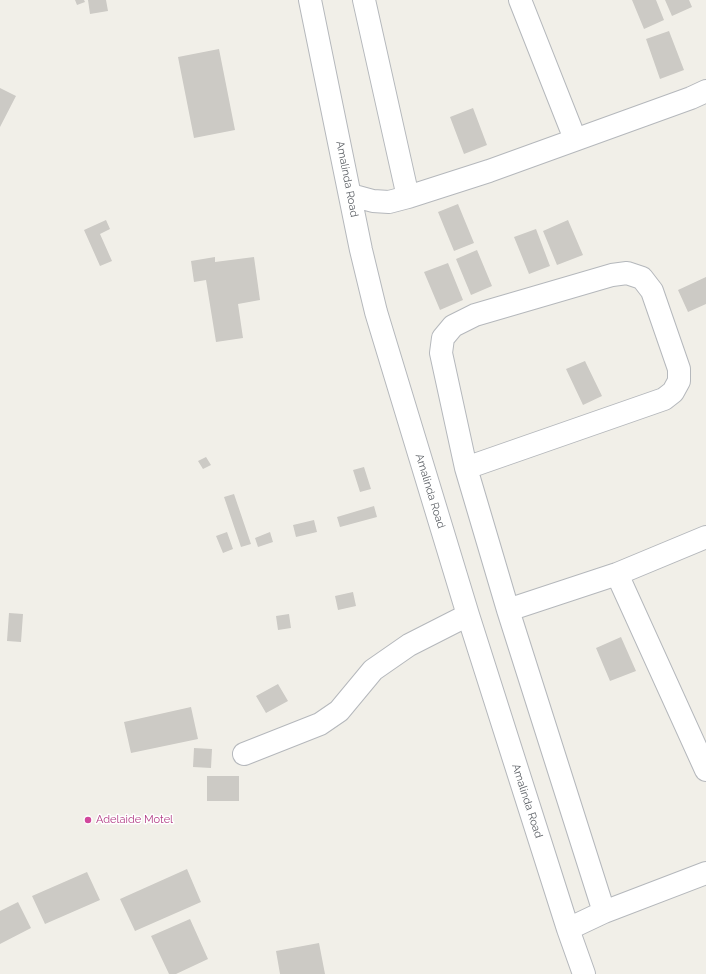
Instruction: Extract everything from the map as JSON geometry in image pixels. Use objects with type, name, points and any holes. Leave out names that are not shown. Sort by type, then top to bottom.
[{"type":"street","name":"Amalinda Road","points":[[310,0],[361,250],[376,312],[468,615],[568,929],[584,974]]},
{"type":"street","points":[[364,0],[408,197]]},
{"type":"street","points":[[526,2],[575,139]]},
{"type":"street","points":[[351,195],[373,201],[389,202],[408,197],[488,172],[575,139],[701,99]]},
{"type":"street","points":[[466,468],[664,399],[673,392],[679,381],[679,368],[652,291],[642,278],[627,273],[612,275],[475,315],[453,326],[443,338],[441,353],[466,468],[508,610],[604,912]]},
{"type":"street","points":[[508,610],[617,574],[706,537]]},
{"type":"street","points":[[617,574],[706,770]]},
{"type":"street","points":[[244,754],[320,724],[339,711],[373,670],[409,645],[468,615]]},
{"type":"street","points":[[568,929],[604,912],[706,873]]},
{"type":"building","points":[[75,0],[84,0],[85,2],[77,5]]},
{"type":"building","points":[[88,0],[106,0],[108,11],[90,14]]},
{"type":"building","points":[[632,0],[656,0],[664,20],[644,29]]},
{"type":"building","points":[[665,0],[689,0],[692,7],[672,16]]},
{"type":"building","points":[[669,31],[684,70],[660,79],[646,39]]},
{"type":"building","points":[[219,49],[235,130],[194,138],[178,57]]},
{"type":"building","points":[[0,88],[16,96],[0,127]]},
{"type":"building","points":[[473,108],[487,145],[464,154],[450,117]]},
{"type":"building","points":[[458,204],[474,243],[454,251],[438,212]]},
{"type":"building","points":[[106,220],[110,229],[100,234],[112,261],[100,266],[84,230]]},
{"type":"building","points":[[568,220],[583,255],[557,265],[543,231]]},
{"type":"building","points":[[536,229],[550,266],[529,274],[514,237]]},
{"type":"building","points":[[477,250],[492,286],[471,295],[456,259]]},
{"type":"building","points":[[215,257],[215,262],[254,257],[260,300],[238,304],[243,338],[216,342],[206,280],[194,282],[191,261]]},
{"type":"building","points":[[448,263],[463,300],[440,310],[424,272]]},
{"type":"building","points":[[706,277],[706,304],[688,312],[678,290]]},
{"type":"building","points":[[585,361],[602,396],[583,405],[566,369]]},
{"type":"building","points":[[206,457],[211,465],[203,469],[198,461]]},
{"type":"building","points":[[364,467],[371,489],[360,492],[353,470]]},
{"type":"building","points":[[234,494],[251,544],[241,547],[224,497]]},
{"type":"building","points":[[374,506],[377,517],[340,527],[337,517]]},
{"type":"building","points":[[314,520],[317,532],[296,537],[293,525]]},
{"type":"building","points":[[227,532],[233,549],[223,553],[216,536]]},
{"type":"building","points":[[270,532],[273,542],[258,547],[255,538]]},
{"type":"building","points":[[353,592],[356,606],[338,610],[335,596]]},
{"type":"building","points":[[9,613],[23,614],[21,642],[7,641]]},
{"type":"building","points":[[289,614],[291,628],[278,630],[276,616]]},
{"type":"building","points":[[621,637],[636,671],[610,681],[596,648]]},
{"type":"building","points":[[278,684],[288,701],[266,713],[256,696]]},
{"type":"building","points":[[191,707],[198,739],[131,753],[124,722]]},
{"type":"building","points":[[194,748],[212,749],[211,768],[193,767]]},
{"type":"building","points":[[207,776],[239,776],[239,801],[207,801]]},
{"type":"building","points":[[187,869],[201,902],[135,931],[120,899]]},
{"type":"building","points":[[87,872],[100,900],[45,924],[32,896]]},
{"type":"building","points":[[18,902],[31,928],[0,944],[0,911]]},
{"type":"building","points":[[190,919],[208,959],[176,974],[169,974],[151,936]]},
{"type":"building","points":[[319,943],[325,974],[280,974],[276,951]]},
{"type":"place","name":"Adelaide Motel","points":[[88,820]]}]
